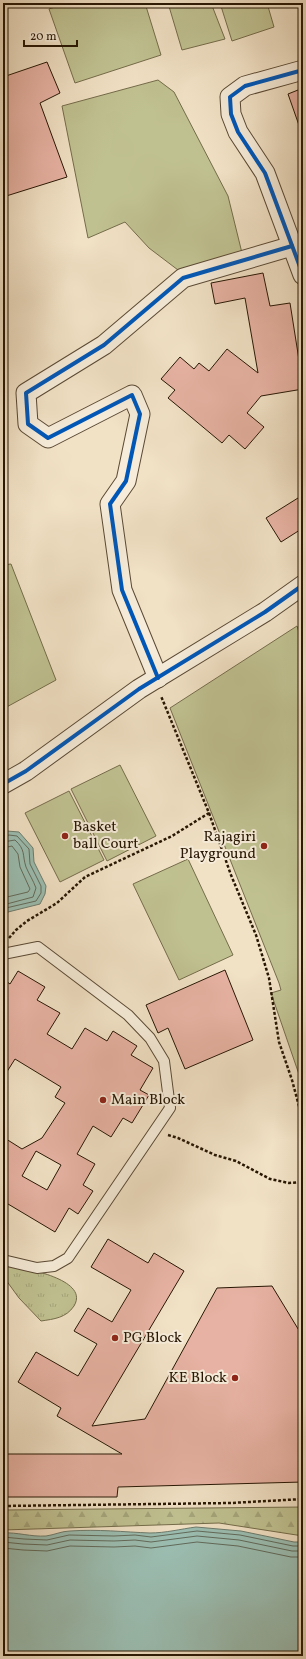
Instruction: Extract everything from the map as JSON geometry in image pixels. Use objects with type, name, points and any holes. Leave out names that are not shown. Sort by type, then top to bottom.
[{"type":"street","points":[[303,70],[245,86],[230,97],[231,114],[238,132],[265,173],[303,275]]},
{"type":"street","points":[[159,686],[122,590],[110,504],[126,480],[140,414],[132,395],[48,438],[28,424],[26,393],[104,345],[183,278],[292,246]]},
{"type":"street","points":[[3,784],[26,770],[139,689],[159,686],[303,584]]},
{"type":"lane","points":[[3,1260],[37,1268],[54,1266],[68,1258],[170,1108],[164,1061],[150,1038],[128,1015],[38,947],[7,954]]},
{"type":"path","points":[[159,686],[259,946],[272,989],[281,1048],[303,1120]]},
{"type":"path","points":[[7,954],[9,939],[16,930],[27,921],[57,903],[85,877],[172,836],[209,813]]},
{"type":"path","points":[[155,1130],[236,1161],[270,1179],[289,1183],[303,1182]]},
{"type":"path","points":[[3,1506],[231,1503],[303,1499]]},
{"type":"green space","points":[[67,3],[145,3],[161,55],[75,83],[49,9]]},
{"type":"green space","points":[[168,3],[211,3],[225,39],[182,50]]},
{"type":"green space","points":[[220,3],[267,3],[274,27],[232,41]]},
{"type":"green space","points":[[158,80],[174,92],[228,196],[242,253],[178,270],[149,248],[125,222],[88,238],[62,106]]},
{"type":"green space","points":[[11,564],[56,680],[3,709],[3,565]]},
{"type":"green space","name":"Rajagiri Playground","points":[[297,626],[303,645],[303,1086],[271,993],[281,990],[279,983],[170,708]]},
{"type":"green space","points":[[120,765],[156,836],[107,861],[71,789]]},
{"type":"green space","name":"Basket ball Court","points":[[69,791],[104,860],[60,882],[25,813]]},
{"type":"green space","points":[[188,859],[233,955],[179,980],[133,884]]},
{"type":"green space","points":[[3,1264],[37,1271],[63,1281],[72,1288],[76,1296],[74,1306],[67,1313],[55,1319],[41,1321],[19,1298],[3,1276]]},
{"type":"green space","points":[[303,1507],[303,1536],[219,1523],[3,1530],[3,1510]]},
{"type":"water","points":[[7,831],[19,832],[33,848],[34,862],[46,886],[45,894],[40,904],[8,912],[3,918],[3,834]]},
{"type":"water","points":[[196,1527],[241,1531],[294,1542],[303,1542],[303,1656],[3,1656],[3,1533],[40,1536],[67,1531],[100,1530],[156,1533]]},
{"type":"building","points":[[47,62],[60,93],[40,103],[67,177],[3,197],[3,77]]},
{"type":"building","points":[[303,88],[303,131],[301,131],[288,94]]},
{"type":"building","points":[[263,273],[270,306],[290,303],[299,360],[303,360],[303,389],[261,396],[247,413],[264,427],[245,449],[229,435],[222,443],[168,398],[175,390],[161,379],[180,357],[194,369],[199,363],[209,371],[227,349],[258,373],[245,298],[215,304],[211,283]]},
{"type":"building","points":[[298,498],[303,506],[303,528],[281,542],[266,518]]},
{"type":"building","points":[[225,970],[253,1040],[185,1069],[168,1028],[158,1033],[146,1005]]},
{"type":"building","name":"Main Block","points":[[18,971],[45,987],[37,1000],[60,1013],[47,1034],[72,1049],[85,1028],[107,1041],[113,1031],[137,1046],[131,1055],[153,1068],[140,1090],[149,1095],[132,1123],[123,1118],[111,1137],[93,1126],[77,1154],[95,1164],[83,1185],[93,1191],[78,1214],[69,1208],[55,1232],[3,1201],[3,1137],[22,1149],[42,1138],[65,1103],[55,1097],[61,1087],[15,1059],[3,1078],[3,979],[10,984]],"holes":[[[36,1151],[61,1165],[47,1190],[22,1176]]]},
{"type":"building","name":"KE Block","points":[[108,1239],[148,1263],[154,1253],[184,1271],[92,1426],[145,1419],[217,1288],[272,1286],[303,1337],[303,1482],[118,1487],[117,1497],[3,1497],[3,1454],[122,1454],[57,1416],[61,1408],[18,1382],[36,1352],[78,1376],[97,1344],[74,1331],[88,1308],[112,1322],[131,1290],[91,1267]]},
{"type":"cycle path","points":[[303,70],[245,86],[230,97],[231,114],[238,132],[265,173],[303,275]]},
{"type":"cycle path","points":[[158,678],[122,590],[110,504],[126,481],[140,414],[132,395],[48,438],[28,424],[26,393],[104,345],[183,278],[292,246]]},
{"type":"cycle path","points":[[3,784],[26,771],[139,689],[265,612],[303,585]]},
{"type":"place","name":"Basket ball Court","points":[[65,836]]},
{"type":"place","name":"Rajagiri Playground","points":[[264,846]]},
{"type":"place","name":"Main Block","points":[[103,1100]]},
{"type":"place","name":"PG Block","points":[[115,1338]]},
{"type":"place","name":"KE Block","points":[[235,1378]]}]
